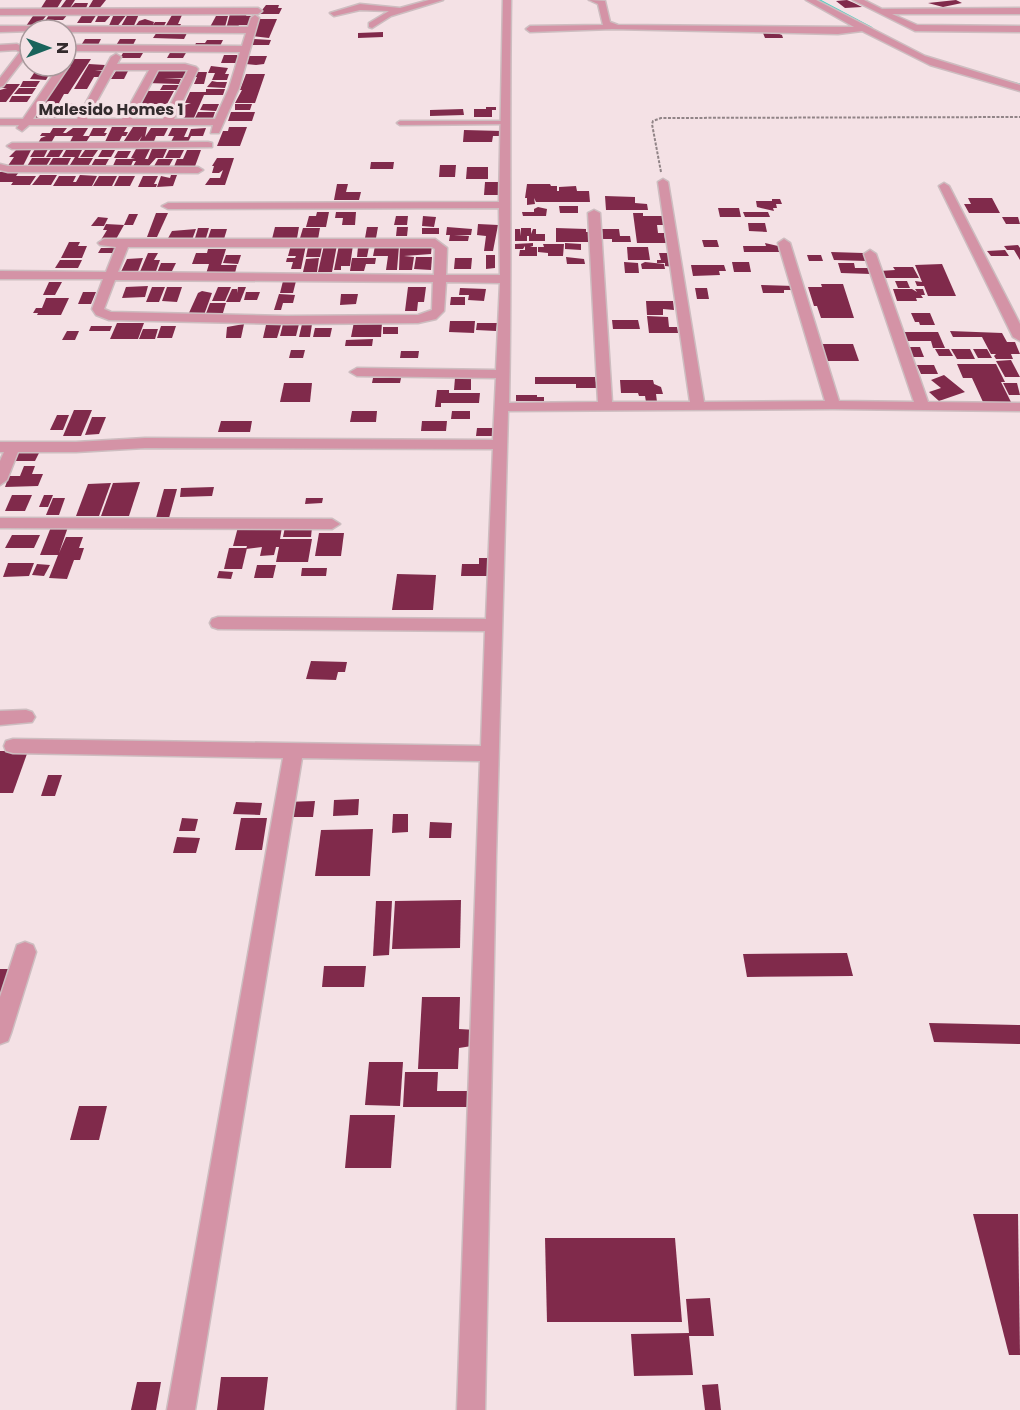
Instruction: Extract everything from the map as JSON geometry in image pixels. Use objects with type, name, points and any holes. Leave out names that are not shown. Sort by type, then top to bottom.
[{"type":"street","points":[[31,18],[44,0]]},
{"type":"street","points":[[202,162],[220,122],[262,0]]},
{"type":"street","points":[[372,25],[383,16],[401,9],[439,0]]},
{"type":"street","points":[[471,1410],[489,754],[506,279],[507,0]]},
{"type":"street","points":[[593,0],[603,5],[606,23],[611,27]]},
{"type":"street","points":[[810,0],[861,28],[944,67],[1020,88]]},
{"type":"street","points":[[857,0],[908,25],[923,29],[1020,29]]},
{"type":"street","points":[[909,0],[930,10]]},
{"type":"street","points":[[962,0],[984,10]]},
{"type":"street","points":[[334,13],[360,7],[401,9]]},
{"type":"street","points":[[880,10],[1020,10]]},
{"type":"street","points":[[0,12],[258,11]]},
{"type":"street","points":[[530,29],[611,27],[838,31],[861,28]]},
{"type":"street","points":[[0,29],[18,29]]},
{"type":"street","points":[[78,29],[251,30]]},
{"type":"street","points":[[78,46],[246,49]]},
{"type":"street","points":[[0,48],[21,48],[25,51],[0,84]]},
{"type":"street","points":[[80,122],[121,48]]},
{"type":"street","points":[[110,67],[185,67],[193,69],[167,122]]},
{"type":"street","points":[[125,122],[155,67]]},
{"type":"street","points":[[56,78],[0,165],[8,169],[202,162]]},
{"type":"street","points":[[0,122],[220,122]]},
{"type":"street","points":[[12,146],[202,162]]},
{"type":"street","points":[[663,182],[698,406]]},
{"type":"street","points":[[944,186],[1020,337]]},
{"type":"street","points":[[168,206],[505,205]]},
{"type":"street","points":[[594,213],[605,406]]},
{"type":"street","points":[[104,243],[435,243],[441,248],[438,311],[432,316],[417,319],[286,320],[109,316],[99,312],[98,309],[123,244]]},
{"type":"street","points":[[784,243],[833,405]]},
{"type":"street","points":[[870,254],[922,406]]},
{"type":"street","points":[[0,275],[506,279]]},
{"type":"street","points":[[357,372],[503,374]]},
{"type":"street","points":[[501,407],[833,405],[1020,407]]},
{"type":"street","points":[[0,480],[6,447],[156,442],[500,445]]},
{"type":"street","points":[[0,523],[332,524]]},
{"type":"street","points":[[218,623],[494,625]]},
{"type":"street","points":[[0,718],[26,717]]},
{"type":"street","points":[[13,746],[489,754]]},
{"type":"street","points":[[181,1410],[294,751]]},
{"type":"street","points":[[0,1033],[25,952]]},
{"type":"lane","points":[[400,123],[505,123]]},
{"type":"path","points":[[663,182],[652,124],[653,121],[661,118],[1020,117]]},
{"type":"building","points":[[46,0],[62,0],[56,10],[52,10],[53,8],[41,8]]},
{"type":"building","points":[[66,0],[75,0],[70,8],[75,3],[88,3],[85,11],[58,11]]},
{"type":"building","points":[[93,0],[106,0],[98,10],[87,10]]},
{"type":"building","points":[[847,0],[862,7],[845,8],[836,1]]},
{"type":"building","points":[[956,0],[962,3],[943,7],[928,3]]},
{"type":"building","points":[[266,5],[279,5],[278,8],[282,8],[279,14],[259,14]]},
{"type":"building","points":[[68,14],[65,18],[47,18],[49,15]]},
{"type":"building","points":[[83,14],[97,14],[91,23],[78,22]]},
{"type":"building","points":[[99,14],[112,14],[105,22],[95,22]]},
{"type":"building","points":[[114,14],[127,14],[116,28],[108,28]]},
{"type":"building","points":[[128,14],[139,14],[133,28],[120,28]]},
{"type":"building","points":[[230,14],[252,16],[248,25],[239,25],[237,29],[226,29]]},
{"type":"building","points":[[172,15],[182,15],[178,24],[181,24],[180,26],[165,27]]},
{"type":"building","points":[[33,16],[46,16],[44,18],[32,18]]},
{"type":"building","points":[[216,16],[228,16],[225,27],[210,27]]},
{"type":"building","points":[[145,19],[154,22],[153,25],[155,22],[166,22],[163,28],[134,28],[139,21]]},
{"type":"building","points":[[257,19],[277,19],[269,38],[252,36]]},
{"type":"building","points":[[157,32],[187,33],[184,39],[153,38]]},
{"type":"building","points":[[383,32],[383,37],[358,38],[358,33]]},
{"type":"building","points":[[763,33],[777,33],[783,38],[765,38]]},
{"type":"building","points":[[85,39],[101,39],[97,47],[80,47]]},
{"type":"building","points":[[120,39],[136,39],[132,47],[115,47]]},
{"type":"building","points":[[207,40],[223,40],[220,46],[195,45],[205,43]]},
{"type":"building","points":[[250,40],[271,40],[269,45],[251,45]]},
{"type":"building","points":[[171,51],[187,51],[183,58],[167,58]]},
{"type":"building","points":[[123,53],[143,53],[140,58],[120,58]]},
{"type":"building","points":[[224,55],[237,55],[236,63],[221,63]]},
{"type":"building","points":[[248,56],[267,56],[264,64],[256,65],[246,64]]},
{"type":"building","points":[[78,59],[91,59],[68,94],[64,94],[59,103],[76,104],[72,109],[58,107],[52,110],[48,119],[31,119],[34,111],[46,110],[38,110],[59,78],[78,78]]},
{"type":"building","points":[[89,64],[105,65],[103,70],[95,70],[104,71],[100,77],[94,77],[87,89],[74,89]]},
{"type":"building","points":[[211,66],[228,68],[225,74],[229,74],[227,80],[212,80],[215,73],[208,73]]},
{"type":"building","points":[[187,70],[184,78],[164,79],[181,79],[179,84],[147,83],[156,71]]},
{"type":"building","points":[[116,71],[128,71],[124,79],[111,79]]},
{"type":"building","points":[[193,72],[207,72],[204,84],[194,84],[197,77],[190,77]]},
{"type":"building","points":[[246,74],[265,74],[255,103],[235,103],[242,90],[240,90]]},
{"type":"building","points":[[31,78],[47,78],[46,80]]},
{"type":"building","points":[[23,81],[40,81],[36,87],[20,87]]},
{"type":"building","points":[[212,81],[227,82],[225,88],[207,87]]},
{"type":"building","points":[[2,84],[20,84],[6,102],[0,102],[0,90],[7,88],[0,88]]},
{"type":"building","points":[[163,85],[179,85],[177,90],[160,90]]},
{"type":"building","points":[[19,88],[36,88],[32,94],[14,94]]},
{"type":"building","points":[[206,89],[225,89],[223,95],[204,95],[193,120],[178,120],[180,116],[177,116],[181,114],[185,105],[191,103],[185,103],[190,92],[206,92]]},
{"type":"building","points":[[142,91],[174,91],[167,104],[148,104],[146,110],[133,110]]},
{"type":"building","points":[[12,96],[31,96],[27,102],[9,102]]},
{"type":"building","points":[[203,104],[219,104],[216,111],[200,110]]},
{"type":"building","points":[[235,104],[252,104],[250,110],[235,110]]},
{"type":"building","points":[[486,107],[496,107],[496,110],[492,110],[492,117],[474,117],[474,109],[486,109]]},
{"type":"building","points":[[463,109],[464,115],[430,116],[430,110]]},
{"type":"building","points":[[54,111],[72,111],[67,119],[49,119]]},
{"type":"building","points":[[198,112],[215,112],[213,118],[195,118]]},
{"type":"building","points":[[231,112],[255,112],[252,121],[228,121]]},
{"type":"building","points":[[112,127],[127,127],[124,132],[128,132],[126,136],[122,136],[118,144],[104,144]]},
{"type":"building","points":[[133,127],[147,127],[145,137],[151,128],[168,128],[164,136],[156,136],[153,144],[138,144],[142,136],[136,144],[122,144]]},
{"type":"building","points":[[229,127],[247,127],[240,146],[217,146],[223,131],[228,131]]},
{"type":"building","points":[[53,128],[67,128],[63,133],[66,133],[73,128],[88,128],[83,136],[90,136],[85,144],[69,144],[73,136],[55,136],[51,143],[38,143],[46,136],[40,136],[42,133],[50,133]]},
{"type":"building","points":[[93,128],[107,128],[104,133],[107,133],[105,136],[89,136]]},
{"type":"building","points":[[172,128],[188,128],[184,137],[188,137],[191,129],[206,128],[203,136],[191,136],[187,144],[170,144],[174,136],[168,136]]},
{"type":"building","points":[[464,130],[502,131],[502,136],[493,136],[492,142],[463,142]]},
{"type":"building","points":[[35,149],[48,149],[44,157],[30,157]]},
{"type":"building","points":[[51,149],[64,149],[59,157],[46,157]]},
{"type":"building","points":[[136,149],[150,149],[145,159],[148,159],[152,149],[167,149],[163,158],[156,158],[147,168],[132,168],[136,161],[133,161],[130,168],[112,168],[116,159],[135,159],[131,158]]},
{"type":"building","points":[[16,150],[31,150],[22,168],[7,167],[14,157],[9,157]]},
{"type":"building","points":[[66,150],[82,150],[78,158],[93,158],[87,168],[68,168],[75,157],[62,157]]},
{"type":"building","points":[[85,150],[98,150],[93,157],[80,157]]},
{"type":"building","points":[[102,150],[115,150],[111,157],[98,157]]},
{"type":"building","points":[[169,150],[184,150],[180,158],[165,158]]},
{"type":"building","points":[[187,150],[201,150],[194,169],[173,169],[177,159],[183,159]]},
{"type":"building","points":[[118,151],[131,151],[127,158],[114,158]]},
{"type":"building","points":[[32,158],[51,158],[45,168],[26,168]]},
{"type":"building","points":[[53,158],[71,158],[66,168],[47,168]]},
{"type":"building","points":[[217,158],[234,158],[225,185],[205,185],[210,178],[220,178],[223,170],[219,173],[212,173],[214,166],[212,166]]},
{"type":"building","points":[[95,159],[109,159],[104,168],[90,168]]},
{"type":"building","points":[[158,159],[173,159],[168,168],[153,168]]},
{"type":"building","points":[[371,162],[394,162],[393,169],[370,169]]},
{"type":"building","points":[[440,165],[456,165],[455,177],[439,177]]},
{"type":"building","points":[[467,167],[488,167],[488,179],[466,179]]},
{"type":"building","points":[[0,172],[19,172],[16,176],[36,176],[30,185],[11,185],[13,182],[0,182]]},
{"type":"building","points":[[40,175],[57,175],[51,185],[32,185]]},
{"type":"building","points":[[80,175],[97,176],[92,186],[53,186],[59,176],[76,176],[73,182],[76,182]]},
{"type":"building","points":[[171,175],[177,175],[173,186],[157,187],[161,176],[170,178]]},
{"type":"building","points":[[99,176],[117,176],[112,186],[93,186]]},
{"type":"building","points":[[119,176],[135,176],[130,186],[114,186]]},
{"type":"building","points":[[143,176],[158,176],[154,184],[157,184],[156,187],[138,187]]},
{"type":"building","points":[[485,182],[501,182],[501,195],[484,195]]},
{"type":"building","points":[[337,184],[348,184],[346,192],[361,192],[359,200],[334,200]]},
{"type":"building","points":[[527,184],[550,184],[557,186],[557,191],[559,187],[576,186],[577,191],[589,191],[590,202],[536,202],[534,198],[535,204],[527,205],[527,198],[525,198]]},
{"type":"building","points":[[605,196],[635,197],[635,203],[647,204],[648,210],[606,210]]},
{"type":"building","points":[[968,198],[992,198],[1000,213],[969,213],[964,204],[971,204]]},
{"type":"building","points":[[772,199],[780,199],[782,204],[776,204],[777,208],[773,208],[774,211],[757,207],[756,201],[772,201]]},
{"type":"building","points":[[559,206],[578,206],[578,213],[560,213]]},
{"type":"building","points":[[538,207],[547,209],[546,216],[523,216],[522,212],[534,212],[534,209]]},
{"type":"building","points":[[718,208],[739,208],[741,217],[720,217]]},
{"type":"building","points":[[317,212],[329,212],[326,227],[306,227],[309,216],[316,216]]},
{"type":"building","points":[[336,212],[356,212],[355,225],[342,225],[343,218],[335,218]]},
{"type":"building","points":[[743,212],[768,212],[770,217],[745,217]]},
{"type":"building","points":[[156,213],[168,213],[157,237],[147,237]]},
{"type":"building","points":[[633,213],[643,213],[643,216],[662,216],[664,225],[657,225],[658,233],[664,233],[665,239],[670,239],[670,243],[637,243]]},
{"type":"building","points":[[129,214],[138,214],[133,225],[124,225]]},
{"type":"building","points":[[396,216],[408,216],[407,225],[394,225]]},
{"type":"building","points":[[423,216],[436,217],[434,227],[422,226]]},
{"type":"building","points":[[98,217],[108,218],[104,226],[91,226]]},
{"type":"building","points":[[1002,217],[1018,217],[1020,224],[1006,224]]},
{"type":"building","points":[[748,223],[765,223],[767,232],[749,231]]},
{"type":"building","points":[[106,224],[124,225],[115,241],[101,240],[107,230],[103,230]]},
{"type":"building","points":[[478,224],[498,225],[493,251],[484,251],[486,236],[477,235]]},
{"type":"building","points":[[275,227],[299,227],[297,238],[272,239]]},
{"type":"building","points":[[367,227],[378,227],[376,238],[365,238]]},
{"type":"building","points":[[397,227],[408,227],[407,236],[396,236]]},
{"type":"building","points":[[447,227],[472,229],[471,235],[454,235],[469,236],[468,241],[449,241],[450,235],[446,235]]},
{"type":"building","points":[[198,228],[209,228],[206,238],[195,238]]},
{"type":"building","points":[[303,228],[320,228],[318,239],[300,238]]},
{"type":"building","points":[[422,228],[439,228],[439,234],[422,234]]},
{"type":"building","points":[[521,228],[531,228],[531,234],[533,229],[536,229],[536,234],[545,234],[545,241],[529,241],[529,236],[527,236],[527,241],[515,241],[515,229],[520,229],[521,236]]},
{"type":"building","points":[[556,228],[586,229],[586,232],[592,232],[593,242],[556,242]]},
{"type":"building","points":[[196,229],[192,240],[167,240],[172,231]]},
{"type":"building","points":[[211,229],[227,229],[224,239],[207,241]]},
{"type":"building","points":[[602,229],[619,229],[620,236],[630,236],[631,242],[612,242],[612,239],[603,239]]},
{"type":"building","points":[[702,240],[717,240],[719,247],[704,247]]},
{"type":"building","points":[[69,242],[80,242],[78,246],[87,246],[82,258],[61,258]]},
{"type":"building","points":[[533,243],[530,247],[537,247],[537,256],[519,256],[520,250],[525,250],[525,246],[523,249],[515,249],[515,244]]},
{"type":"building","points":[[565,243],[581,244],[581,250],[565,249]]},
{"type":"building","points":[[765,243],[778,246],[779,252],[744,252],[743,246],[766,246]]},
{"type":"building","points":[[432,244],[431,254],[404,256],[414,257],[412,270],[399,270],[400,246]]},
{"type":"building","points":[[543,244],[564,244],[563,256],[548,256],[548,253],[538,252],[538,247],[544,247]]},
{"type":"building","points":[[291,245],[306,245],[301,269],[291,269],[293,262],[286,262],[287,258],[296,256],[288,256]]},
{"type":"building","points":[[324,245],[337,245],[332,272],[318,272]]},
{"type":"building","points":[[339,245],[353,245],[350,266],[341,266],[341,270],[334,270]]},
{"type":"building","points":[[1018,245],[1020,260],[1014,250],[1007,250],[1004,246]]},
{"type":"building","points":[[375,246],[399,246],[397,270],[386,270],[388,256],[373,256]]},
{"type":"building","points":[[308,247],[322,247],[320,257],[306,257]]},
{"type":"building","points":[[358,247],[369,247],[367,257],[357,257]]},
{"type":"building","points":[[627,247],[648,247],[650,260],[628,260]]},
{"type":"building","points":[[101,248],[116,248],[114,253],[98,253]]},
{"type":"building","points":[[208,249],[226,249],[221,265],[237,265],[235,273],[206,274],[209,264],[192,264],[196,253],[207,253]]},
{"type":"building","points":[[1005,250],[1009,256],[991,256],[987,251]]},
{"type":"building","points":[[831,252],[863,253],[866,261],[834,260]]},
{"type":"building","points":[[148,253],[158,253],[154,260],[160,260],[155,274],[139,274]]},
{"type":"building","points":[[659,253],[674,253],[675,267],[657,263],[657,260],[661,260]]},
{"type":"building","points":[[226,255],[241,255],[238,264],[223,263]]},
{"type":"building","points":[[486,255],[495,255],[495,268],[486,269]]},
{"type":"building","points":[[807,255],[821,255],[823,261],[809,261]]},
{"type":"building","points":[[416,257],[432,257],[431,270],[414,269]]},
{"type":"building","points":[[566,257],[584,259],[585,264],[567,264]]},
{"type":"building","points":[[143,258],[137,274],[120,274],[127,259]]},
{"type":"building","points":[[319,258],[317,272],[303,272],[306,259]]},
{"type":"building","points":[[352,258],[376,258],[375,264],[366,264],[364,271],[350,271]]},
{"type":"building","points":[[455,258],[472,258],[471,269],[454,269]]},
{"type":"building","points":[[60,260],[82,260],[78,268],[55,268]]},
{"type":"building","points":[[624,262],[638,263],[639,273],[625,273]]},
{"type":"building","points":[[645,262],[664,264],[665,269],[642,269],[641,264]]},
{"type":"building","points":[[732,262],[749,262],[751,272],[734,272]]},
{"type":"building","points":[[161,263],[176,263],[171,273],[157,273]]},
{"type":"building","points":[[838,263],[854,263],[855,268],[869,268],[871,274],[841,273]]},
{"type":"building","points":[[942,264],[956,296],[928,296],[924,286],[917,286],[915,281],[922,282],[915,265]]},
{"type":"building","points":[[691,265],[724,265],[726,271],[719,271],[720,275],[693,276]]},
{"type":"building","points":[[893,267],[913,267],[919,278],[884,278],[880,271],[895,270]]},
{"type":"building","points":[[283,281],[296,281],[293,293],[280,293]]},
{"type":"building","points":[[895,281],[907,281],[910,288],[898,288]]},
{"type":"building","points":[[49,282],[62,282],[55,295],[43,295]]},
{"type":"building","points":[[821,284],[843,284],[854,318],[821,318],[817,306],[814,306],[808,287],[822,287]]},
{"type":"building","points":[[761,285],[794,286],[795,290],[784,290],[784,293],[763,293]]},
{"type":"building","points":[[148,286],[145,297],[122,298],[126,287]]},
{"type":"building","points":[[152,287],[165,287],[159,302],[146,302]]},
{"type":"building","points":[[167,287],[182,287],[177,302],[162,301]]},
{"type":"building","points":[[218,287],[231,287],[225,301],[212,301]]},
{"type":"building","points":[[238,287],[246,287],[240,302],[226,302],[232,289],[237,289],[237,293]]},
{"type":"building","points":[[408,287],[426,287],[424,302],[418,302],[417,311],[405,311]]},
{"type":"building","points":[[460,288],[486,289],[484,301],[468,300],[469,295],[459,295]]},
{"type":"building","points":[[695,288],[707,288],[709,299],[697,299]]},
{"type":"building","points":[[893,289],[912,289],[917,292],[915,289],[923,289],[925,295],[921,295],[923,298],[916,298],[917,301],[897,301]]},
{"type":"building","points":[[202,291],[212,293],[204,315],[188,315],[198,293]]},
{"type":"building","points":[[83,292],[96,292],[91,304],[78,304]]},
{"type":"building","points":[[246,292],[260,292],[257,300],[244,300]]},
{"type":"building","points":[[279,294],[295,295],[293,303],[283,303],[281,310],[274,310]]},
{"type":"building","points":[[341,294],[358,294],[356,304],[340,305]]},
{"type":"building","points":[[451,297],[465,297],[465,305],[450,305]]},
{"type":"building","points":[[46,298],[69,298],[61,315],[33,313],[36,308],[42,308]]},
{"type":"building","points":[[646,301],[673,301],[674,310],[663,309],[663,315],[647,315]]},
{"type":"building","points":[[210,303],[226,303],[222,316],[205,316]]},
{"type":"building","points":[[911,313],[930,313],[935,325],[920,325],[919,322],[915,322]]},
{"type":"building","points":[[647,316],[668,317],[669,327],[677,327],[678,333],[649,333]]},
{"type":"building","points":[[612,320],[638,320],[640,329],[613,329]]},
{"type":"building","points":[[450,321],[475,321],[474,333],[449,332]]},
{"type":"building","points":[[354,322],[382,322],[381,337],[351,337]]},
{"type":"building","points":[[117,323],[144,323],[138,339],[110,339]]},
{"type":"building","points":[[477,323],[497,323],[496,331],[476,330]]},
{"type":"building","points":[[244,324],[241,338],[226,338],[227,327]]},
{"type":"building","points":[[283,324],[299,324],[296,336],[280,336]]},
{"type":"building","points":[[302,324],[312,324],[310,337],[299,337]]},
{"type":"building","points":[[266,325],[281,325],[277,338],[263,338]]},
{"type":"building","points":[[91,326],[112,326],[110,331],[89,331]]},
{"type":"building","points":[[161,326],[176,326],[172,338],[157,338]]},
{"type":"building","points":[[383,327],[398,327],[398,334],[383,334]]},
{"type":"building","points":[[315,328],[332,328],[330,337],[313,337]]},
{"type":"building","points":[[143,329],[158,329],[155,339],[139,339]]},
{"type":"building","points":[[67,331],[79,331],[75,340],[62,340]]},
{"type":"building","points":[[950,331],[1002,333],[1007,342],[1015,342],[1020,354],[1011,354],[1013,359],[996,359],[994,356],[996,354],[991,354],[982,337],[953,337]]},
{"type":"building","points":[[902,332],[938,332],[945,348],[933,348],[931,341],[906,341]]},
{"type":"building","points":[[373,339],[372,346],[345,346],[346,340]]},
{"type":"building","points":[[822,344],[853,344],[859,361],[827,361]]},
{"type":"building","points":[[906,347],[920,347],[924,357],[910,357]]},
{"type":"building","points":[[935,349],[949,349],[953,356],[939,356]]},
{"type":"building","points":[[951,349],[970,349],[975,359],[957,359]]},
{"type":"building","points":[[973,349],[987,349],[992,358],[978,358]]},
{"type":"building","points":[[291,350],[305,350],[303,358],[289,358]]},
{"type":"building","points":[[401,351],[419,351],[418,358],[400,358]]},
{"type":"building","points":[[1011,360],[1020,377],[1005,377],[996,361]]},
{"type":"building","points":[[957,364],[996,364],[1005,382],[1001,382],[1011,402],[983,402],[972,378],[963,378]]},
{"type":"building","points":[[917,365],[934,365],[938,374],[921,374]]},
{"type":"building","points":[[944,375],[965,392],[939,401],[929,392],[941,388],[931,380]]},
{"type":"building","points":[[535,377],[595,377],[597,388],[576,388],[576,384],[535,384]]},
{"type":"building","points":[[373,378],[401,378],[400,383],[372,383]]},
{"type":"building","points":[[455,378],[471,378],[471,390],[454,390]]},
{"type":"building","points":[[620,380],[653,380],[654,384],[661,387],[663,394],[656,394],[657,402],[646,402],[645,396],[639,396],[638,393],[621,393]]},
{"type":"building","points":[[284,383],[312,383],[310,402],[280,402]]},
{"type":"building","points":[[1003,383],[1017,383],[1020,395],[1009,395]]},
{"type":"building","points":[[437,390],[449,390],[449,393],[480,393],[479,403],[441,403],[441,407],[435,407]]},
{"type":"building","points":[[516,395],[537,395],[537,397],[544,397],[544,401],[516,401]]},
{"type":"building","points":[[74,410],[92,410],[81,436],[63,436]]},
{"type":"building","points":[[352,411],[377,411],[376,422],[350,422]]},
{"type":"building","points":[[452,411],[470,411],[470,419],[451,419]]},
{"type":"building","points":[[57,415],[69,415],[63,430],[50,430]]},
{"type":"building","points":[[92,417],[106,417],[99,434],[85,435]]},
{"type":"building","points":[[221,421],[252,421],[250,432],[218,432]]},
{"type":"building","points":[[422,421],[447,421],[446,431],[421,431]]},
{"type":"building","points":[[477,428],[495,428],[494,436],[476,436]]},
{"type":"building","points":[[19,451],[40,451],[35,461],[14,461]]},
{"type":"building","points":[[24,466],[35,466],[32,474],[43,474],[38,486],[5,487],[9,476],[20,476]]},
{"type":"building","points":[[140,482],[129,516],[101,516],[113,483]]},
{"type":"building","points":[[111,483],[99,516],[76,516],[88,484]]},
{"type":"building","points":[[214,487],[212,496],[180,497],[181,488]]},
{"type":"building","points":[[164,489],[177,489],[169,518],[156,518]]},
{"type":"building","points":[[12,495],[32,495],[25,511],[5,511]]},
{"type":"building","points":[[44,495],[53,495],[48,507],[39,507]]},
{"type":"building","points":[[53,498],[65,498],[59,515],[46,515]]},
{"type":"building","points":[[306,498],[323,498],[322,503],[305,504]]},
{"type":"building","points":[[51,527],[68,527],[59,553],[66,537],[83,537],[79,548],[84,548],[80,560],[74,560],[67,579],[49,578],[58,555],[40,555]]},
{"type":"building","points":[[238,527],[282,527],[280,539],[312,539],[308,562],[276,562],[279,547],[276,547],[274,555],[260,556],[262,547],[246,549],[247,546],[233,546]]},
{"type":"building","points":[[285,527],[312,527],[311,537],[283,537]]},
{"type":"building","points":[[319,533],[344,533],[341,556],[315,556]]},
{"type":"building","points":[[12,535],[40,535],[34,548],[5,548]]},
{"type":"building","points":[[229,548],[247,548],[242,569],[224,569]]},
{"type":"building","points":[[479,558],[493,558],[493,576],[461,576],[462,564],[479,564]]},
{"type":"building","points":[[8,563],[34,563],[29,576],[3,577]]},
{"type":"building","points":[[37,564],[50,565],[44,576],[32,575]]},
{"type":"building","points":[[257,565],[276,565],[273,578],[254,578]]},
{"type":"building","points":[[302,568],[327,568],[326,576],[301,576]]},
{"type":"building","points":[[219,571],[233,572],[231,579],[217,578]]},
{"type":"building","points":[[397,574],[436,575],[433,610],[392,610]]},
{"type":"building","points":[[311,661],[347,662],[345,672],[338,672],[336,680],[306,679]]},
{"type":"building","points":[[0,751],[28,751],[13,793],[0,793]]},
{"type":"building","points":[[48,775],[62,775],[55,796],[41,796]]},
{"type":"building","points":[[359,799],[358,815],[333,816],[334,800]]},
{"type":"building","points":[[315,801],[313,817],[284,817],[286,802]]},
{"type":"building","points":[[236,802],[262,803],[260,815],[233,814]]},
{"type":"building","points":[[393,814],[408,814],[408,832],[392,833]]},
{"type":"building","points":[[182,818],[198,819],[195,831],[179,831]]},
{"type":"building","points":[[241,818],[267,818],[262,850],[235,850]]},
{"type":"building","points":[[430,822],[452,823],[451,838],[429,838]]},
{"type":"building","points":[[373,829],[370,876],[315,876],[321,830]]},
{"type":"building","points":[[177,837],[200,838],[196,853],[173,853]]},
{"type":"building","points":[[461,900],[460,948],[392,949],[395,901]]},
{"type":"building","points":[[376,901],[392,901],[389,955],[373,956]]},
{"type":"building","points":[[847,953],[853,976],[747,977],[743,954]]},
{"type":"building","points":[[324,966],[366,966],[364,987],[322,987]]},
{"type":"building","points":[[0,969],[17,969],[0,998]]},
{"type":"building","points":[[422,997],[460,997],[459,1029],[476,1030],[478,1045],[459,1048],[458,1069],[418,1069]]},
{"type":"building","points":[[929,1023],[1020,1025],[1020,1044],[934,1042]]},
{"type":"building","points":[[369,1062],[403,1062],[400,1106],[365,1105]]},
{"type":"building","points":[[405,1072],[438,1072],[437,1091],[472,1091],[472,1107],[403,1107]]},
{"type":"building","points":[[79,1106],[107,1106],[99,1140],[70,1140]]},
{"type":"building","points":[[350,1115],[395,1115],[391,1168],[345,1168]]},
{"type":"building","points":[[973,1214],[1018,1214],[1020,1355],[1009,1355]]},
{"type":"building","points":[[545,1238],[675,1238],[682,1322],[547,1322]]},
{"type":"building","points":[[710,1298],[714,1336],[689,1336],[693,1375],[634,1376],[631,1334],[689,1333],[686,1299]]},
{"type":"building","points":[[221,1377],[268,1377],[264,1410],[217,1410]]},
{"type":"building","points":[[137,1382],[161,1382],[156,1410],[131,1410]]},
{"type":"building","points":[[718,1384],[721,1410],[705,1410],[702,1385]]},
{"type":"waterway","points":[[818,0],[871,28]]},
{"type":"waterway","points":[[1008,82],[1020,85]]},
{"type":"district","name":"Malesido Homes 1","points":[[111,109]]}]
